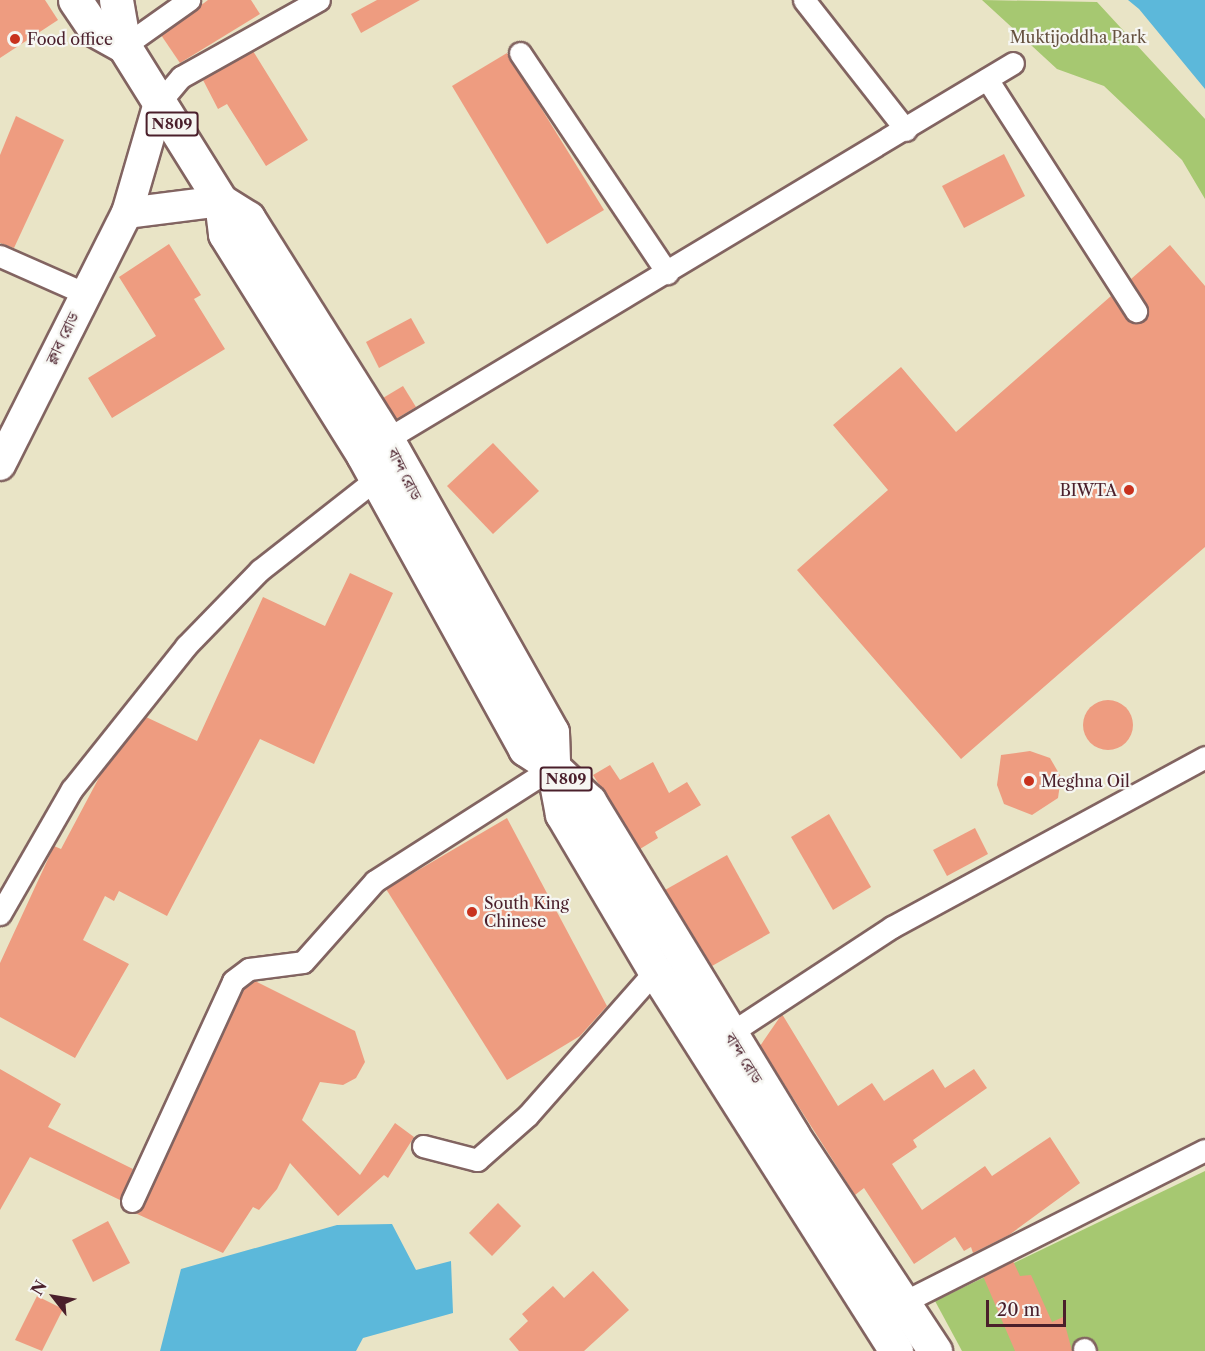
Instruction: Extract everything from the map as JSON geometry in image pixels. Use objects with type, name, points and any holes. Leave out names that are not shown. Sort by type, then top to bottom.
[{"type":"highway","name":"বান্দ রোড","points":[[75,0],[95,30],[124,46]]},
{"type":"highway","name":"বান্দ রোড","points":[[116,0],[124,46],[221,201],[225,234],[376,479],[525,749],[553,768],[589,801],[729,1034],[935,1351]]},
{"type":"highway","name":"বান্দ রোড","points":[[221,201],[248,218],[387,439],[552,732],[553,768],[562,814],[655,971],[896,1351]]},
{"type":"street","points":[[124,46],[189,0]]},
{"type":"street","points":[[159,103],[181,77],[319,0]]},
{"type":"street","points":[[804,0],[906,130]]},
{"type":"street","points":[[520,52],[667,273]]},
{"type":"street","points":[[387,439],[906,130],[1013,63]]},
{"type":"street","points":[[987,79],[1136,311]]},
{"type":"street","name":"ক্লাব রোড","points":[[0,465],[84,293],[127,213],[159,103]]},
{"type":"street","points":[[127,213],[221,201]]},
{"type":"street","points":[[0,256],[84,293]]},
{"type":"street","points":[[0,914],[72,789],[186,646],[260,570],[376,479]]},
{"type":"street","points":[[729,1034],[892,927],[1205,757]]},
{"type":"street","points":[[132,1201],[233,981],[249,969],[303,962],[375,881],[553,768]]},
{"type":"street","points":[[423,1146],[477,1160],[528,1115],[655,971]]},
{"type":"street","points":[[902,1303],[1205,1149]]},
{"type":"green space","name":"Muktijoddha Park","points":[[982,0],[1097,2],[1205,119],[1205,199],[1182,160],[1104,86],[1057,69]]},
{"type":"green space","points":[[1205,1171],[1205,1351],[962,1351],[935,1301]]},
{"type":"water","points":[[1128,0],[1205,0],[1205,89],[1139,9]]},
{"type":"water","points":[[392,1224],[416,1270],[451,1261],[453,1313],[363,1338],[356,1351],[160,1351],[181,1269],[337,1225]]},
{"type":"building","name":"Food office","points":[[0,0],[45,0],[58,20],[0,58]]},
{"type":"building","points":[[208,0],[251,0],[260,14],[180,63],[161,35]]},
{"type":"building","points":[[377,0],[420,0],[361,33],[351,14]]},
{"type":"building","points":[[253,51],[308,140],[266,166],[227,104],[218,109],[203,80]]},
{"type":"building","points":[[507,53],[604,210],[547,244],[452,86]]},
{"type":"building","points":[[16,116],[64,140],[14,248],[0,243],[0,155]]},
{"type":"building","points":[[1004,154],[1025,196],[964,228],[942,186]]},
{"type":"building","points":[[169,244],[201,295],[194,299],[225,349],[112,418],[88,378],[156,336],[119,277]]},
{"type":"building","points":[[1170,245],[1205,286],[1205,547],[961,759],[797,570],[888,490],[833,425],[901,367],[956,432],[1111,296],[1130,322],[1143,321],[1149,310],[1131,279]]},
{"type":"building","points":[[411,318],[425,343],[379,368],[366,342]]},
{"type":"building","points":[[403,386],[416,407],[396,419],[383,398]]},
{"type":"building","points":[[493,443],[539,491],[493,534],[447,486]]},
{"type":"building","points":[[350,573],[393,593],[314,764],[260,739],[167,916],[119,891],[114,901],[105,896],[83,940],[129,964],[75,1058],[0,1017],[0,963],[54,846],[61,849],[102,772],[146,717],[197,741],[263,597],[325,626]]},
{"type":"building","name":"Meghna Oil","points":[[1113,700],[1126,707],[1132,715],[1132,735],[1126,743],[1118,749],[1103,750],[1090,743],[1084,735],[1083,720],[1090,707],[1098,701]]},
{"type":"building","name":"Meghna Oil","points":[[1030,751],[1050,758],[1061,777],[1058,798],[1032,815],[1004,804],[997,785],[1001,755]]},
{"type":"building","points":[[653,762],[669,793],[687,782],[701,805],[655,832],[658,838],[640,849],[593,775],[610,765],[620,780]]},
{"type":"building","points":[[829,814],[871,887],[833,910],[791,837]]},
{"type":"building","points":[[507,818],[607,1006],[580,1036],[507,1080],[386,889]]},
{"type":"building","points":[[975,828],[988,854],[947,876],[933,850]]},
{"type":"building","points":[[727,855],[770,933],[712,966],[665,890]]},
{"type":"building","points":[[255,981],[355,1031],[365,1062],[356,1078],[343,1085],[320,1082],[302,1120],[360,1175],[395,1123],[414,1137],[388,1178],[384,1175],[338,1216],[290,1163],[277,1189],[259,1210],[253,1207],[223,1253],[135,1213],[144,1206],[243,989]]},
{"type":"building","points":[[782,1014],[838,1106],[872,1083],[884,1101],[933,1069],[945,1088],[974,1069],[987,1088],[913,1140],[917,1147],[892,1164],[922,1210],[985,1166],[992,1176],[1050,1137],[1080,1183],[1009,1235],[973,1253],[971,1247],[964,1251],[955,1237],[914,1264],[864,1188],[855,1195],[760,1046]]},
{"type":"building","points":[[0,1069],[61,1104],[48,1127],[133,1169],[120,1200],[30,1157],[0,1210]]},
{"type":"building","points":[[498,1203],[521,1226],[492,1256],[469,1233]]},
{"type":"building","points":[[108,1221],[130,1263],[93,1282],[72,1240]]},
{"type":"building","points":[[1013,1261],[1020,1276],[1031,1275],[1052,1322],[1063,1317],[1072,1351],[1015,1351],[983,1276]]},
{"type":"building","points":[[593,1271],[629,1310],[584,1351],[519,1351],[509,1339],[528,1321],[522,1314],[553,1286],[564,1298]]},
{"type":"building","points":[[37,1296],[63,1309],[42,1351],[15,1340]]},
{"type":"place","name":"Food office","points":[[15,39]]},
{"type":"place","name":"BIWTA","points":[[1129,490]]},
{"type":"place","name":"Meghna Oil","points":[[1029,781]]},
{"type":"place","name":"South King Chinese","points":[[472,912]]}]
